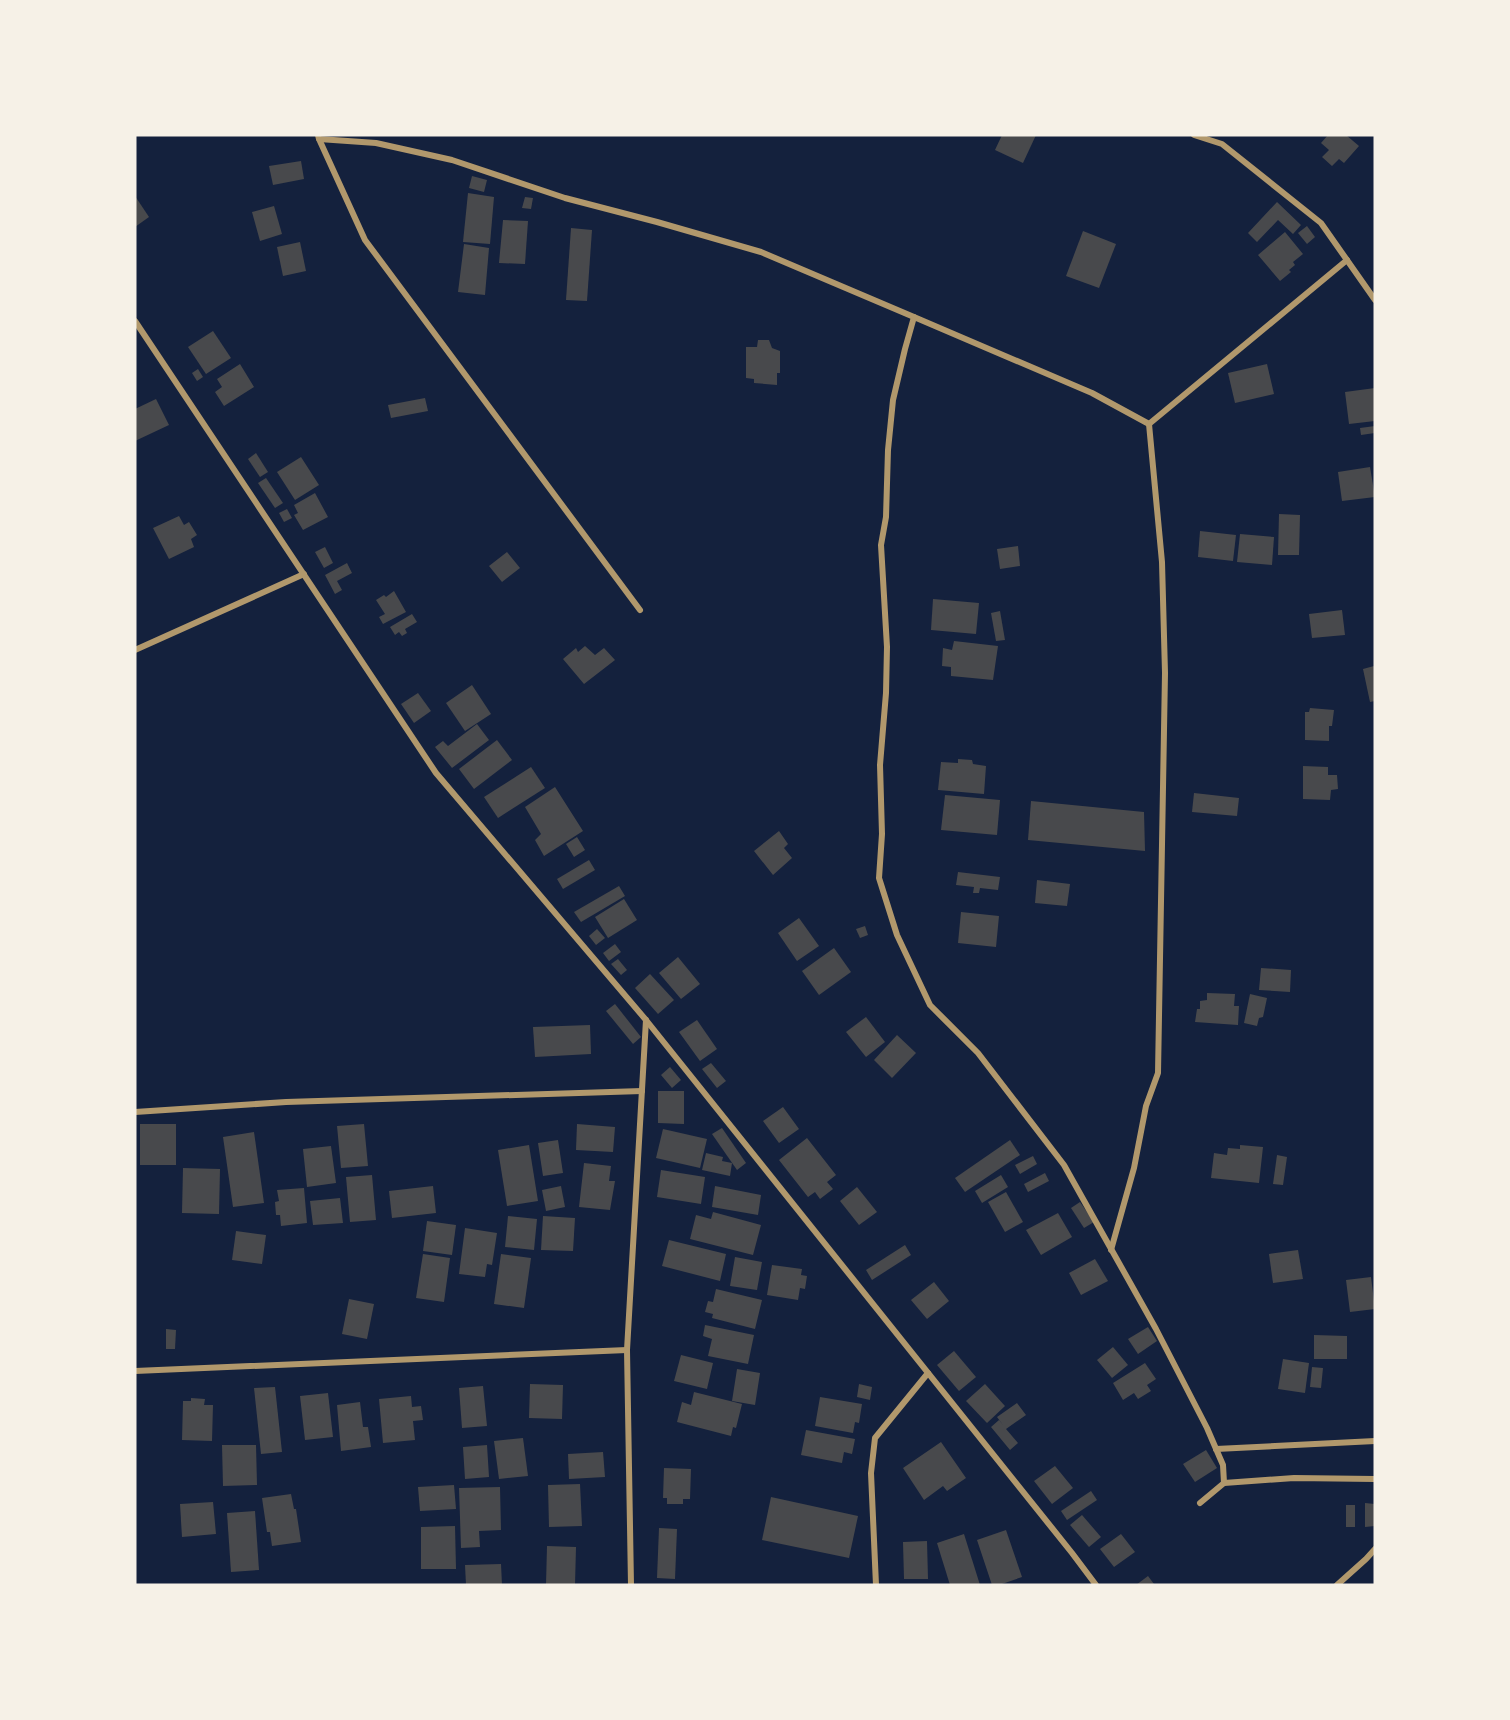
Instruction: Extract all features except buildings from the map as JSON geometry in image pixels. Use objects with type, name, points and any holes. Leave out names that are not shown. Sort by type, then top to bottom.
[{"type":"street","points":[[1194,135],[1222,144],[1321,222],[1375,300]]},
{"type":"street","points":[[319,137],[376,143],[452,160],[565,198],[750,249],[1092,393],[1149,423]]},
{"type":"street","points":[[319,137],[365,240],[640,610]]},
{"type":"street","points":[[1149,423],[1347,260]]},
{"type":"street","points":[[914,317],[893,400],[888,450],[886,517],[881,545],[887,647],[880,765],[882,834],[879,878],[897,934],[930,1005],[978,1053],[1064,1165],[1156,1329],[1207,1428],[1223,1465],[1224,1483]]},
{"type":"street","points":[[135,321],[436,773],[646,1020],[1096,1585]]},
{"type":"street","points":[[1111,1250],[1134,1167],[1146,1106],[1158,1073],[1165,673],[1162,562],[1149,423]]},
{"type":"street","points":[[135,650],[303,574]]},
{"type":"street","points":[[632,1585],[627,1350],[646,1020]]},
{"type":"street","points":[[135,1112],[286,1102],[642,1091]]},
{"type":"street","points":[[135,1371],[627,1350]]},
{"type":"street","points":[[876,1585],[871,1473],[875,1438],[928,1373]]},
{"type":"street","points":[[1216,1449],[1375,1441]]},
{"type":"street","points":[[1200,1503],[1224,1483],[1294,1478],[1375,1479]]},
{"type":"street","points":[[1337,1585],[1375,1549]]}]
